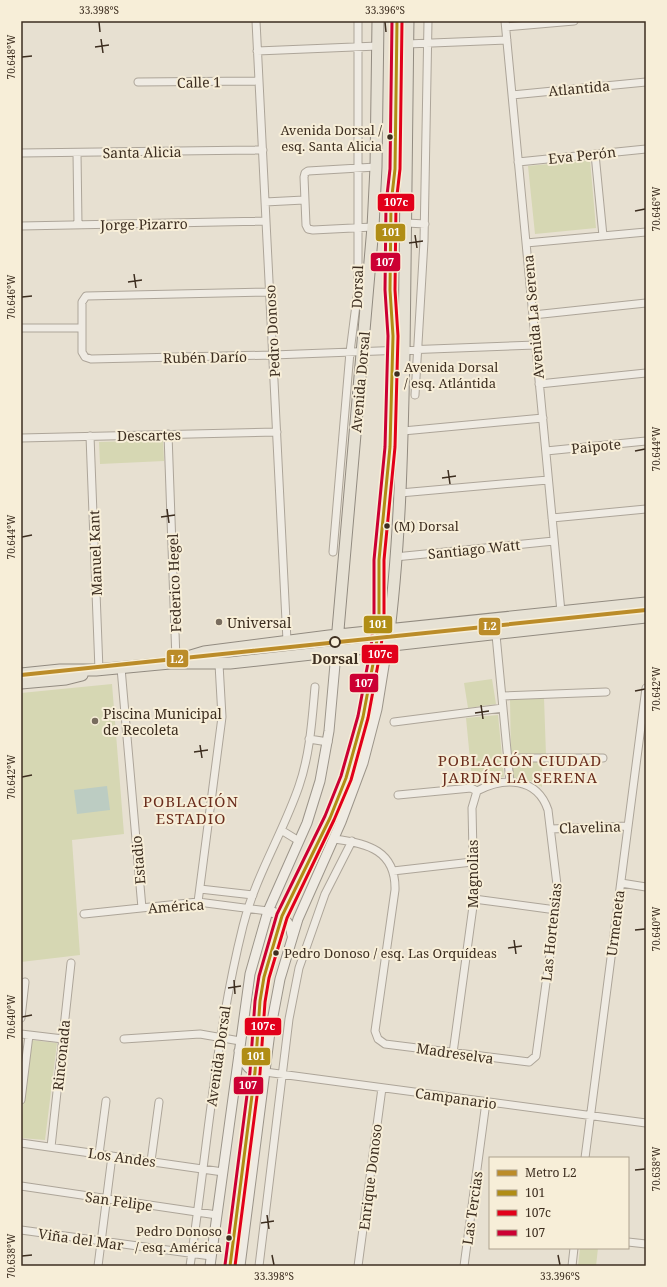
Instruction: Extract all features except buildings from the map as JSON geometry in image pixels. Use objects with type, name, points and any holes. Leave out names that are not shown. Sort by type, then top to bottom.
[{"type":"main road","name":"Avenida Dorsal","points":[[211,1261],[239,1046],[250,974],[268,911],[299,841],[316,795],[328,742],[373,227],[376,167],[378,21]]},
{"type":"main road","points":[[240,1266],[276,997],[292,935],[304,904],[334,839],[356,782],[371,736],[377,710],[387,647],[400,493],[403,431],[407,223],[408,21]]},
{"type":"main road","points":[[173,662],[204,652],[287,641],[646,604]]},
{"type":"main road","points":[[21,674],[60,670],[98,670],[173,662],[219,664],[387,647],[646,617]]},
{"type":"main road","points":[[273,659],[283,651],[287,641]]},
{"type":"main road","points":[[21,684],[66,679],[98,670]]},
{"type":"main road","points":[[268,911],[282,916],[291,927],[292,935]]},
{"type":"main road","points":[[239,1046],[244,1063],[249,1069],[258,1073],[265,1072]]},
{"type":"street","name":"Pedro Donoso","points":[[256,21],[287,641]]},
{"type":"street","name":"Dorsal","points":[[333,552],[350,352],[358,289],[358,21]]},
{"type":"street","points":[[415,395],[425,224],[428,21]]},
{"type":"street","points":[[505,24],[574,21]]},
{"type":"street","name":"Avenida La Serena","points":[[505,24],[561,612]]},
{"type":"street","points":[[407,44],[507,40]]},
{"type":"street","points":[[257,51],[378,46]]},
{"type":"street","name":"Calle 1","points":[[138,82],[259,81]]},
{"type":"street","name":"Atlantida","points":[[512,95],[646,82]]},
{"type":"street","name":"Eva Perón","points":[[518,162],[646,149]]},
{"type":"street","name":"Santa Alicia","points":[[21,153],[262,150]]},
{"type":"street","points":[[77,153],[78,225]]},
{"type":"street","points":[[596,154],[603,236]]},
{"type":"street","points":[[373,227],[309,230],[306,224],[304,177],[306,172],[376,167]]},
{"type":"street","points":[[265,202],[304,200]]},
{"type":"street","name":"Jorge Pizarro","points":[[21,226],[266,221]]},
{"type":"street","points":[[407,223],[425,224]]},
{"type":"street","points":[[526,243],[646,232]]},
{"type":"street","points":[[21,328],[82,328],[82,302],[86,296],[270,292]]},
{"type":"street","points":[[533,315],[646,304]]},
{"type":"street","name":"Rubén Darío","points":[[82,328],[82,352],[88,359],[273,355],[536,345]]},
{"type":"street","points":[[539,384],[646,373]]},
{"type":"street","points":[[403,431],[542,418]]},
{"type":"street","name":"Descartes","points":[[21,438],[277,432]]},
{"type":"street","name":"Federico Hegel","points":[[168,434],[173,662]]},
{"type":"street","name":"Manuel Kant","points":[[90,436],[98,670]]},
{"type":"street","name":"Paipote","points":[[546,451],[646,441]]},
{"type":"street","points":[[400,493],[548,480]]},
{"type":"street","points":[[552,518],[646,508]]},
{"type":"street","name":"Santiago Watt","points":[[395,557],[554,541]]},
{"type":"street","points":[[398,795],[471,788],[477,791],[485,787],[510,782],[496,635]]},
{"type":"street","points":[[198,902],[222,717],[219,664]]},
{"type":"street","name":"Estadio","points":[[121,668],[142,908]]},
{"type":"street","name":"Avenida Dorsal","points":[[190,1266],[220,1036],[227,997],[248,908],[299,785],[309,738],[315,687]]},
{"type":"street","name":"Urmeneta","points":[[585,1157],[646,688]]},
{"type":"street","points":[[502,696],[606,692]]},
{"type":"street","points":[[394,722],[503,708]]},
{"type":"street","points":[[309,738],[328,742]]},
{"type":"street","points":[[508,758],[603,758]]},
{"type":"street","name":"Las Hortensias","points":[[510,782],[522,783],[537,790],[544,799],[551,829],[557,885],[556,910],[536,1056],[532,1061]]},
{"type":"street","name":"Magnolias","points":[[453,1053],[474,899],[472,808],[477,791]]},
{"type":"street","name":"Clavelina","points":[[551,829],[628,826]]},
{"type":"street","points":[[281,830],[299,841]]},
{"type":"street","points":[[334,839],[352,841],[366,845],[378,851],[387,859],[394,871],[472,862]]},
{"type":"street","points":[[259,1266],[289,1019],[299,968],[325,894],[352,841]]},
{"type":"street","name":"Madreselva","points":[[394,871],[395,890],[375,1031],[378,1039],[385,1044],[525,1063],[532,1061]]},
{"type":"street","points":[[620,883],[646,887]]},
{"type":"street","name":"América","points":[[200,889],[253,895]]},
{"type":"street","points":[[474,899],[556,910]]},
{"type":"street","name":"América","points":[[84,914],[198,902],[268,911]]},
{"type":"street","name":"Rinconada","points":[[51,1147],[71,963]]},
{"type":"street","points":[[21,1018],[25,982]]},
{"type":"street","points":[[21,1034],[63,1039]]},
{"type":"street","points":[[124,1039],[189,1034],[220,1036],[239,1046]]},
{"type":"street","points":[[21,1100],[22,1080],[29,1035]]},
{"type":"street","name":"Campanario","points":[[265,1072],[646,1123]]},
{"type":"street","name":"Enrique Donoso","points":[[358,1266],[382,1088]]},
{"type":"street","points":[[99,1154],[106,1101]]},
{"type":"street","points":[[151,1161],[159,1102]]},
{"type":"street","name":"Las Tercias","points":[[464,1266],[486,1102]]},
{"type":"street","name":"Los Andes","points":[[21,1143],[223,1172]]},
{"type":"street","points":[[98,1266],[112,1156]]},
{"type":"street","name":"San Felipe","points":[[21,1186],[217,1215]]},
{"type":"street","name":"Viña del Mar","points":[[21,1230],[192,1254],[211,1261]]},
{"type":"street","points":[[629,1242],[646,1244]]},
{"type":"street","points":[[572,1266],[574,1249]]},
{"type":"green space","points":[[590,160],[596,228],[535,234],[528,166]]},
{"type":"green space","points":[[163,440],[164,461],[100,464],[99,442]]},
{"type":"green space","points":[[492,679],[496,704],[468,708],[464,683]]},
{"type":"green space","points":[[112,684],[124,834],[72,840],[80,955],[21,962],[21,693]]},
{"type":"green space","points":[[544,698],[546,755],[511,756],[510,699]]},
{"type":"green space","points":[[498,715],[504,777],[472,780],[466,718]]},
{"type":"green space","points":[[512,762],[542,762],[542,787],[531,781],[512,781]]},
{"type":"green space","points":[[31,1040],[57,1043],[45,1140],[21,1138],[21,1123]]},
{"type":"green space","points":[[580,1249],[598,1249],[596,1266],[578,1266]]},
{"type":"shaded area","points":[[107,786],[110,810],[77,814],[74,790]]},
{"type":"metro line","name":"L2","points":[[21,675],[646,610]]},
{"type":"transit line","name":"107","points":[[225,1265],[250,1072],[255,1001],[259,976],[277,914],[325,816],[341,776],[358,716],[371,647],[374,616],[374,560],[385,447],[388,336],[385,290],[386,204],[390,169],[392,21]]},
{"type":"transit line","name":"101","points":[[230,1266],[255,1072],[260,1001],[264,977],[282,916],[330,818],[346,778],[363,717],[376,648],[379,616],[379,560],[390,447],[393,336],[390,290],[391,204],[395,169],[397,21]]},
{"type":"transit line","name":"107c","points":[[235,1266],[260,1073],[265,1002],[269,978],[287,918],[334,820],[351,780],[368,718],[381,648],[384,616],[384,560],[395,447],[398,336],[395,290],[396,204],[400,169],[402,21]]},
{"type":"place","name":"Avenida Dorsal / esq. Santa Alicia","points":[[390,137]]},
{"type":"place","name":"Avenida Dorsal / esq. Atlántida","points":[[397,374]]},
{"type":"place","name":"(M) Dorsal","points":[[387,526]]},
{"type":"place","name":"Universal","points":[[219,622]]},
{"type":"place","name":"Dorsal","points":[[335,642]]},
{"type":"place","name":"Piscina Municipal de Recoleta","points":[[95,721]]},
{"type":"place","name":"Pedro Donoso / esq. Las Orquídeas","points":[[276,953]]},
{"type":"place","name":"Pedro Donoso / esq. América","points":[[229,1238]]},
{"type":"district","name":"POBLACIÓN CIUDAD JARDÍN LA SERENA","points":[[520,768]]},
{"type":"district","name":"POBLACIÓN ESTADIO","points":[[191,810]]}]
